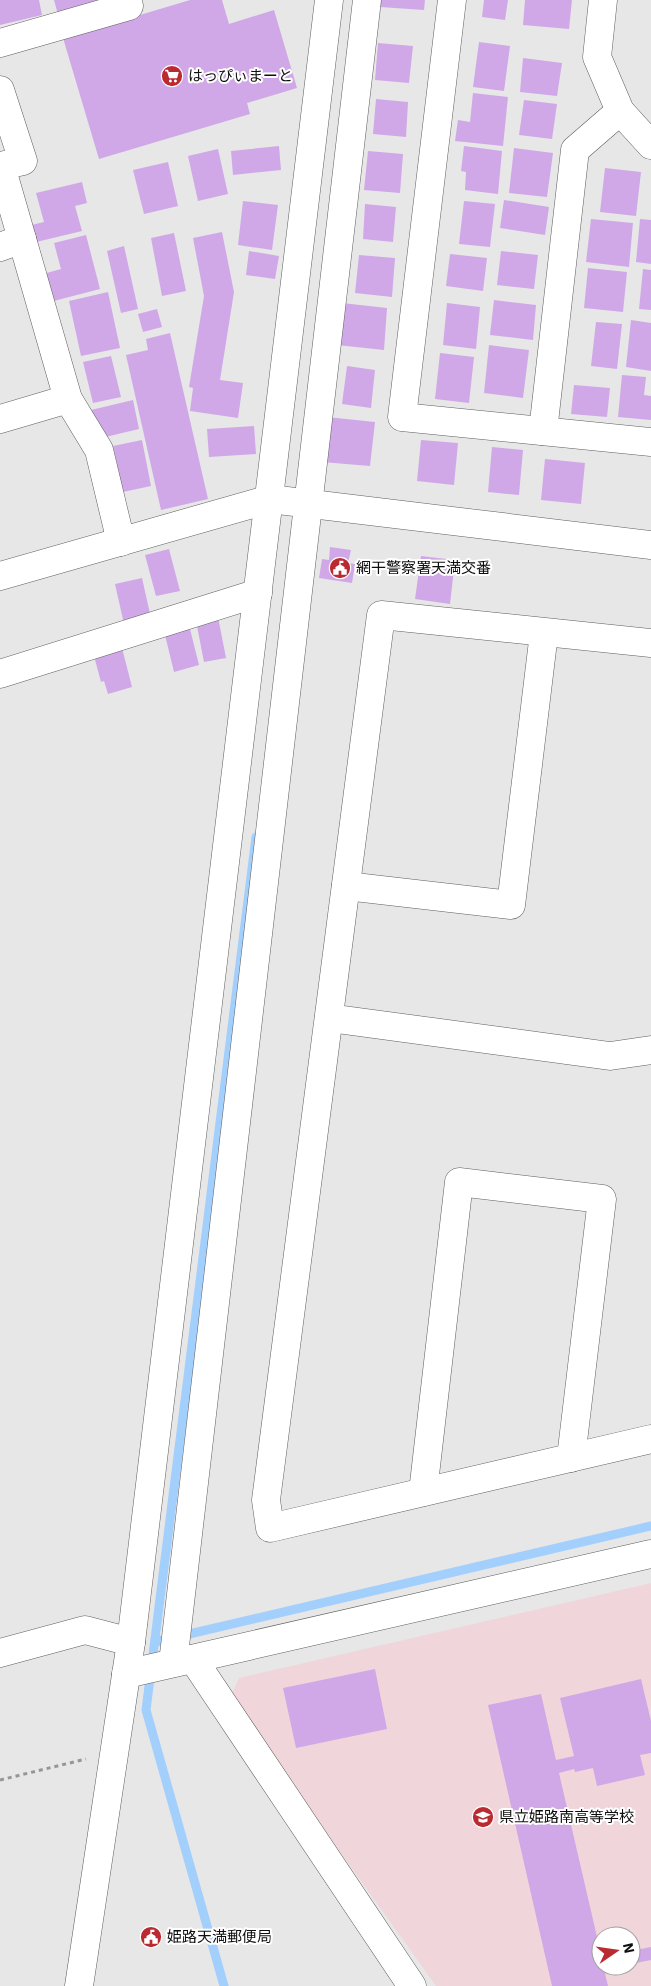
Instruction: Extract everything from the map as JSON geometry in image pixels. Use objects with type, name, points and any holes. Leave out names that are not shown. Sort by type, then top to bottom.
[{"type":"street","points":[[0,43],[129,6],[127,0]]},
{"type":"street","points":[[79,1986],[131,1642],[329,0]]},
{"type":"street","points":[[368,0],[308,503],[183,1661],[412,1986]]},
{"type":"street","points":[[452,0],[402,417],[651,442]]},
{"type":"street","points":[[603,0],[597,57],[620,111],[651,145]]},
{"type":"street","points":[[0,90],[23,160],[1,166],[11,243],[68,399],[99,450],[121,542]]},
{"type":"street","points":[[543,431],[575,150],[620,111]]},
{"type":"street","points":[[0,418],[68,399]]},
{"type":"street","points":[[0,576],[270,499],[651,544]]},
{"type":"street","points":[[0,674],[258,593]]},
{"type":"street","points":[[651,643],[381,616],[266,1500],[270,1528],[651,1439]]},
{"type":"street","points":[[346,886],[511,906],[544,633]]},
{"type":"street","points":[[328,1018],[610,1056],[651,1050]]},
{"type":"street","points":[[423,1492],[459,1182],[602,1199],[571,1458]]},
{"type":"street","points":[[126,1674],[651,1554]]},
{"type":"street","points":[[0,1653],[85,1630],[131,1642]]},
{"type":"path","points":[[0,1780],[113,1753]]},
{"type":"shaded area","name":"県立姫路南高等学校","points":[[651,1583],[651,1986],[436,1986],[230,1698],[239,1678]]},
{"type":"building","points":[[0,0],[39,0],[42,15],[0,25]]},
{"type":"building","points":[[54,0],[118,0],[59,18]]},
{"type":"building","points":[[190,0],[222,0],[229,24],[274,10],[297,88],[247,103],[250,114],[99,159],[63,38]]},
{"type":"building","points":[[381,0],[425,0],[424,10],[380,7]]},
{"type":"building","points":[[484,0],[508,0],[505,20],[482,17]]},
{"type":"building","points":[[525,0],[572,0],[569,29],[523,25]]},
{"type":"building","points":[[479,42],[510,46],[504,91],[473,87]]},
{"type":"building","points":[[378,43],[413,46],[409,83],[375,80]]},
{"type":"building","points":[[523,58],[562,63],[557,96],[520,92]]},
{"type":"building","points":[[473,93],[508,97],[503,146],[455,141],[458,120],[470,122]]},
{"type":"building","points":[[376,99],[408,102],[406,137],[373,134]]},
{"type":"building","points":[[524,100],[557,104],[552,139],[519,135]]},
{"type":"building","points":[[279,146],[281,170],[233,175],[231,151]]},
{"type":"building","points":[[464,146],[502,151],[498,194],[465,190],[466,172],[461,171]]},
{"type":"building","points":[[514,148],[553,153],[547,197],[509,193]]},
{"type":"building","points":[[218,149],[228,194],[198,201],[188,156]]},
{"type":"building","points":[[368,151],[403,154],[400,193],[364,190]]},
{"type":"building","points":[[168,162],[178,206],[144,214],[133,170]]},
{"type":"building","points":[[605,168],[641,172],[636,216],[600,212]]},
{"type":"building","points":[[82,182],[87,203],[75,206],[82,231],[32,243],[27,226],[44,222],[36,193]]},
{"type":"building","points":[[504,200],[549,207],[545,235],[500,228]]},
{"type":"building","points":[[243,201],[278,205],[272,250],[238,245]]},
{"type":"building","points":[[464,201],[495,204],[490,247],[459,244]]},
{"type":"building","points":[[365,204],[396,207],[393,242],[363,239]]},
{"type":"building","points":[[591,219],[633,223],[629,267],[586,262]]},
{"type":"building","points":[[640,219],[651,220],[651,264],[636,262]]},
{"type":"building","points":[[222,232],[234,292],[220,380],[243,383],[238,418],[190,411],[193,388],[189,387],[204,296],[193,238]]},
{"type":"building","points":[[174,233],[186,291],[162,296],[151,238]]},
{"type":"building","points":[[86,235],[100,289],[50,302],[43,274],[61,269],[54,243]]},
{"type":"building","points":[[124,246],[138,309],[121,313],[107,251]]},
{"type":"building","points":[[249,251],[279,256],[275,279],[246,275]]},
{"type":"building","points":[[501,251],[538,255],[534,289],[497,285]]},
{"type":"building","points":[[450,254],[487,258],[483,291],[446,286]]},
{"type":"building","points":[[359,255],[395,258],[392,297],[355,293]]},
{"type":"building","points":[[588,268],[627,272],[623,312],[584,308]]},
{"type":"building","points":[[643,269],[651,270],[651,310],[639,309]]},
{"type":"building","points":[[108,292],[120,348],[81,356],[69,301]]},
{"type":"building","points":[[494,300],[536,305],[533,340],[490,335]]},
{"type":"building","points":[[342,303],[387,308],[384,350],[337,345]]},
{"type":"building","points":[[447,303],[480,307],[476,349],[443,345]]},
{"type":"building","points":[[157,309],[162,327],[143,332],[138,314]]},
{"type":"building","points":[[631,320],[651,323],[651,371],[626,367]]},
{"type":"building","points":[[596,322],[622,324],[617,369],[591,366]]},
{"type":"building","points":[[170,333],[208,499],[161,510],[126,355],[148,350],[146,339]]},
{"type":"building","points":[[489,345],[529,350],[523,398],[484,393]]},
{"type":"building","points":[[440,353],[474,357],[469,403],[435,399]]},
{"type":"building","points":[[111,356],[121,397],[93,403],[83,362]]},
{"type":"building","points":[[347,366],[375,370],[371,408],[342,404]]},
{"type":"building","points":[[622,375],[646,377],[644,395],[651,396],[651,420],[618,417]]},
{"type":"building","points":[[574,385],[610,388],[607,417],[571,414]]},
{"type":"building","points":[[133,400],[139,429],[97,439],[91,410]]},
{"type":"building","points":[[327,417],[375,422],[370,466],[322,462]]},
{"type":"building","points":[[254,426],[256,454],[209,457],[207,429]]},
{"type":"building","points":[[142,440],[151,486],[123,492],[113,446]]},
{"type":"building","points":[[421,440],[458,443],[454,485],[417,481]]},
{"type":"building","points":[[492,447],[523,450],[519,495],[488,492]]},
{"type":"building","points":[[545,459],[585,463],[581,504],[541,500]]},
{"type":"building","points":[[330,547],[351,550],[348,563],[355,564],[352,583],[319,578],[322,559],[329,560]]},
{"type":"building","points":[[169,549],[180,591],[156,596],[145,555]]},
{"type":"building","points":[[421,556],[455,560],[450,604],[415,599]]},
{"type":"building","points":[[142,578],[151,618],[124,624],[115,584]]},
{"type":"building","points":[[218,617],[226,658],[204,662],[196,621]]},
{"type":"building","points":[[189,625],[199,665],[174,672],[164,631]]},
{"type":"building","points":[[122,648],[132,687],[108,694],[104,681],[101,682],[94,656]]},
{"type":"building","points":[[375,1669],[387,1729],[296,1748],[283,1688]]},
{"type":"building","points":[[641,1679],[651,1721],[651,1753],[640,1755],[645,1775],[597,1786],[593,1768],[575,1772],[574,1769],[559,1773],[595,1926],[591,1926],[591,1976],[606,1976],[608,1986],[552,1986],[488,1705],[541,1694],[556,1760],[574,1756],[560,1698]]},
{"type":"building","points":[[651,1947],[651,1960],[641,1962],[641,1949]]},
{"type":"waterway","points":[[224,1986],[146,1710],[256,837]]},
{"type":"waterway","points":[[155,1642],[651,1526]]},
{"type":"place","name":"はっぴぃまーと","points":[[172,76]]},
{"type":"place","name":"網干警察署天満交番","points":[[340,568]]},
{"type":"place","name":"県立姫路南高等学校","points":[[483,1817]]},
{"type":"place","name":"姫路天満郵便局","points":[[151,1937]]}]
